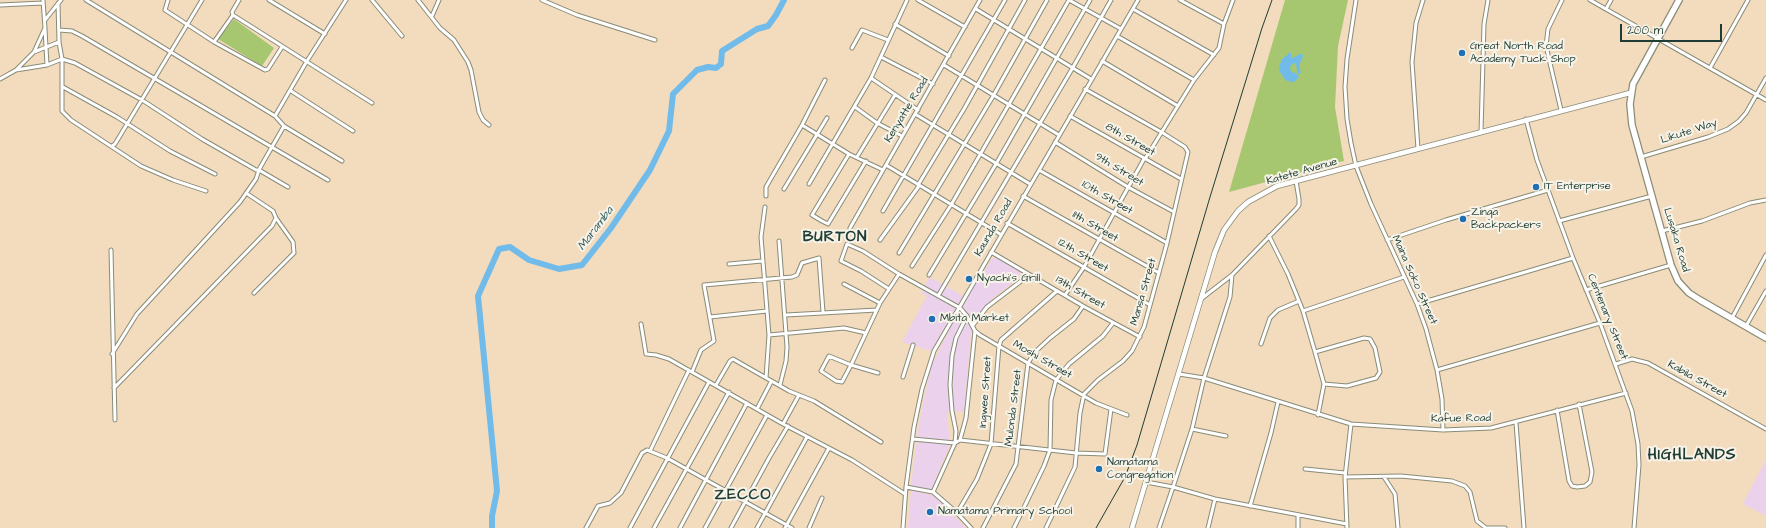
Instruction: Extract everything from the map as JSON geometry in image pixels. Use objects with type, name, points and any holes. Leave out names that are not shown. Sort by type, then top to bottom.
[{"type":"highway","name":"Lusaka Road","points":[[1679,0],[1637,73],[1630,93],[1632,125],[1671,265],[1678,281],[1690,293],[1766,338]]},
{"type":"street","points":[[86,0],[275,116],[284,126],[342,161]]},
{"type":"street","points":[[168,0],[165,10],[214,42],[265,70],[268,69],[282,47]]},
{"type":"street","points":[[112,146],[115,144],[202,0]]},
{"type":"street","points":[[214,42],[233,14],[232,12],[239,0]]},
{"type":"street","points":[[269,0],[325,34]]},
{"type":"street","points":[[275,116],[291,91],[307,61],[346,0]]},
{"type":"street","points":[[372,0],[402,36]]},
{"type":"street","points":[[418,0],[454,40],[468,62],[471,70],[479,112],[483,120],[489,125]]},
{"type":"street","points":[[432,16],[440,0]]},
{"type":"street","points":[[542,0],[577,15],[655,40]]},
{"type":"street","points":[[809,184],[871,78],[907,0]]},
{"type":"street","points":[[918,0],[965,27]]},
{"type":"street","name":"Kenyatte Road","points":[[850,228],[902,136],[934,84],[980,0]]},
{"type":"street","points":[[883,211],[1005,0]]},
{"type":"street","points":[[880,240],[918,186],[977,86],[1025,0]]},
{"type":"street","points":[[899,253],[993,95],[1047,0]]},
{"type":"street","points":[[912,266],[951,205],[1069,0],[1121,29]]},
{"type":"street","points":[[929,275],[996,164],[1090,0]]},
{"type":"street","points":[[938,296],[982,224],[1111,0]]},
{"type":"street","name":"Kaunda Road","points":[[903,528],[905,494],[913,439],[922,389],[934,351],[960,308],[1000,234],[1138,0]]},
{"type":"street","points":[[1180,0],[1224,24]]},
{"type":"street","points":[[1065,295],[1084,267],[1128,187],[1163,133],[1194,80],[1214,55],[1221,40],[1224,24],[1233,0]]},
{"type":"street","name":"Maina Soko Street","points":[[1356,0],[1347,59],[1345,94],[1347,119],[1356,166],[1387,240],[1417,304],[1428,336],[1438,370],[1442,399],[1443,430]]},
{"type":"street","points":[[1418,149],[1412,62],[1416,23],[1423,0]]},
{"type":"street","points":[[1480,132],[1484,24],[1488,0]]},
{"type":"street","points":[[1561,110],[1546,46],[1548,28],[1562,0]]},
{"type":"street","points":[[1590,0],[1766,100]]},
{"type":"street","points":[[1606,9],[1610,0]]},
{"type":"street","points":[[1710,68],[1748,0]]},
{"type":"street","points":[[0,5],[43,1],[47,65]]},
{"type":"street","points":[[45,20],[60,1]]},
{"type":"street","points":[[60,1],[59,42],[62,59],[62,111],[71,120],[141,166],[173,180],[206,191]]},
{"type":"street","points":[[976,9],[1072,69],[1091,79]]},
{"type":"street","points":[[1133,9],[1214,55]]},
{"type":"street","points":[[233,14],[282,47],[307,61],[372,103]]},
{"type":"street","points":[[895,24],[949,56]]},
{"type":"street","points":[[0,79],[16,70],[34,52],[45,28]]},
{"type":"street","points":[[59,30],[76,32],[328,180]]},
{"type":"street","points":[[852,48],[862,30],[888,40]]},
{"type":"street","points":[[1117,36],[1194,80]]},
{"type":"street","points":[[34,52],[59,42]]},
{"type":"street","points":[[881,57],[934,84]]},
{"type":"street","points":[[16,70],[47,65],[62,59],[75,63],[142,100],[211,144],[288,187]]},
{"type":"street","points":[[1102,61],[1178,106]]},
{"type":"street","points":[[944,65],[1059,135]]},
{"type":"street","points":[[871,78],[918,110]]},
{"type":"street","name":"Likute Way","points":[[1641,157],[1708,138],[1728,129],[1739,122],[1757,95],[1766,78]]},
{"type":"street","points":[[766,196],[766,186],[802,125],[825,80]]},
{"type":"street","points":[[63,87],[127,123],[170,151],[215,174]]},
{"type":"street","points":[[1085,88],[1163,133]]},
{"type":"street","points":[[291,91],[353,131]]},
{"type":"street","name":"Katete Avenue","points":[[1132,528],[1215,252],[1224,230],[1238,211],[1260,194],[1276,186],[1356,166],[1526,119],[1630,93]]},
{"type":"street","points":[[857,157],[895,95]]},
{"type":"street","points":[[855,107],[877,123],[902,136]]},
{"type":"street","points":[[915,114],[948,136],[1030,184]]},
{"type":"street","name":"8th Street","points":[[1070,116],[1181,180]]},
{"type":"street","points":[[784,189],[827,118]]},
{"type":"street","name":"Centenary Street","points":[[1526,119],[1537,160],[1559,221],[1616,364],[1632,410],[1638,444],[1639,465],[1634,528]]},
{"type":"street","points":[[802,125],[849,154],[883,170]]},
{"type":"street","points":[[112,354],[136,314],[246,193],[256,179],[259,170],[284,126]]},
{"type":"street","name":"Mansa Street","points":[[1084,394],[1098,380],[1123,361],[1132,351],[1140,337],[1150,305],[1167,243],[1188,152],[1185,147],[1163,133]]},
{"type":"street","name":"9th Street","points":[[1055,142],[1128,187],[1174,212]]},
{"type":"street","points":[[849,154],[812,215],[822,222],[828,224],[866,161]]},
{"type":"street","points":[[886,165],[918,186],[1000,234]]},
{"type":"street","name":"10th Street","points":[[1039,170],[1167,243]]},
{"type":"street","points":[[1201,300],[1232,275],[1299,205],[1296,181]]},
{"type":"street","points":[[1387,240],[1446,220],[1548,190]]},
{"type":"street","points":[[246,193],[274,211],[276,218],[294,242],[294,253],[254,293]]},
{"type":"street","name":"11th Street","points":[[1023,196],[1159,274]]},
{"type":"street","points":[[1559,221],[1652,196]]},
{"type":"street","points":[[1662,232],[1702,221],[1754,202],[1766,200]]},
{"type":"street","points":[[765,207],[761,237],[762,262],[770,335],[766,378]]},
{"type":"street","points":[[114,388],[272,226],[276,218]]},
{"type":"street","name":"12th Street","points":[[1007,223],[1150,305]]},
{"type":"street","points":[[1269,236],[1288,274],[1303,311],[1324,384],[1318,415]]},
{"type":"street","points":[[779,241],[787,333],[786,361],[780,385]]},
{"type":"street","points":[[889,289],[861,271],[840,261],[847,244],[862,251],[899,274],[960,308],[973,325],[975,331],[966,418],[960,440]]},
{"type":"street","points":[[111,250],[112,354],[115,420]]},
{"type":"street","name":"13th Street","points":[[990,252],[1028,275],[1140,337]]},
{"type":"street","points":[[1731,318],[1766,255]]},
{"type":"street","points":[[650,451],[701,350],[714,343],[704,285],[796,276],[802,263],[819,258],[823,312]]},
{"type":"street","points":[[1417,304],[1573,258]]},
{"type":"street","points":[[729,264],[762,262]]},
{"type":"street","points":[[1586,290],[1671,265]]},
{"type":"street","points":[[878,373],[851,365],[829,356],[821,371],[840,383],[851,365],[880,303],[899,274]]},
{"type":"street","points":[[973,325],[986,307],[1028,275]]},
{"type":"street","points":[[1159,528],[1192,429],[1204,378],[1230,297],[1232,275]]},
{"type":"street","points":[[1303,311],[1404,277]]},
{"type":"street","points":[[844,284],[880,303]]},
{"type":"street","name":"Ingwee Street","points":[[957,512],[977,479],[991,444],[999,346],[1001,340],[1057,290]]},
{"type":"street","points":[[1746,326],[1766,291]]},
{"type":"street","points":[[1261,344],[1270,318],[1278,310],[1299,301]]},
{"type":"street","name":"Mulonda Street","points":[[983,528],[1016,464],[1028,363],[1035,352],[1074,319],[1083,306]]},
{"type":"street","points":[[786,315],[877,310]]},
{"type":"street","points":[[710,318],[767,311]]},
{"type":"street","points":[[933,492],[955,443],[956,431],[952,411],[950,385],[952,356],[956,338],[967,316]]},
{"type":"street","points":[[1014,528],[1044,466],[1050,450],[1051,400],[1056,380],[1069,364],[1103,336],[1113,323]]},
{"type":"street","points":[[1438,370],[1600,323]]},
{"type":"street","points":[[640,324],[646,354],[662,356],[729,392],[783,424],[852,460],[905,494]]},
{"type":"street","points":[[770,335],[844,328],[866,333]]},
{"type":"street","name":"Moshi Street","points":[[975,331],[1056,380],[1111,409],[1127,415]]},
{"type":"street","points":[[1315,352],[1364,338],[1370,339],[1375,348],[1380,372],[1376,378],[1347,386],[1324,384]]},
{"type":"street","points":[[903,378],[913,345]]},
{"type":"street","points":[[716,386],[732,359],[771,382],[814,401],[881,442]]},
{"type":"street","name":"Kabila Street","points":[[1616,364],[1632,359],[1648,363],[1766,429]]},
{"type":"street","name":"Kafue Road","points":[[1179,374],[1204,378],[1318,415],[1351,424],[1443,430],[1482,429],[1516,423],[1556,410],[1626,393]]},
{"type":"street","points":[[630,528],[709,382]]},
{"type":"street","points":[[757,409],[771,382]]},
{"type":"street","points":[[654,528],[729,392]]},
{"type":"street","points":[[783,424],[799,394]]},
{"type":"street","points":[[1046,528],[1074,472],[1080,413],[1084,394]]},
{"type":"street","points":[[1250,506],[1271,433],[1278,402]]},
{"type":"street","points":[[680,528],[747,403]]},
{"type":"street","points":[[1556,410],[1569,481],[1572,486],[1585,486],[1590,482],[1592,472],[1579,404]]},
{"type":"street","points":[[913,439],[955,443],[960,440],[1076,453],[1105,454],[1111,409]]},
{"type":"street","points":[[705,528],[767,415]]},
{"type":"street","points":[[1516,423],[1524,528]]},
{"type":"street","points":[[1146,482],[1173,487],[1215,499],[1347,526],[1344,477],[1351,424]]},
{"type":"street","points":[[731,528],[788,426]]},
{"type":"street","points":[[1192,429],[1226,436]]},
{"type":"street","points":[[757,528],[807,437]]},
{"type":"street","points":[[786,527],[829,448]]},
{"type":"street","points":[[586,528],[596,508],[602,504],[610,503],[619,496],[642,453],[646,450],[668,458],[706,480],[727,490],[786,527],[792,528]]},
{"type":"street","points":[[1305,469],[1345,473]]},
{"type":"street","points":[[1344,477],[1433,478],[1452,481],[1465,486],[1470,492],[1474,502],[1477,521],[1486,528],[1505,528]]},
{"type":"street","points":[[1384,477],[1395,494],[1398,528]]},
{"type":"street","points":[[906,487],[933,492],[957,512],[970,528]]},
{"type":"street","points":[[809,528],[822,498]]},
{"type":"street","points":[[1208,528],[1215,499]]},
{"type":"street","points":[[1298,515],[1298,528]]},
{"type":"shaded area","points":[[994,256],[1021,272],[1019,278],[993,298],[972,322],[964,412],[947,411],[950,445],[931,490],[911,486],[919,424],[931,366],[961,307]]},
{"type":"shaded area","name":"Mbita Market","points":[[930,277],[963,296],[931,351],[902,342],[927,296],[921,293]]},
{"type":"shaded area","points":[[1766,459],[1766,516],[1743,504]]},
{"type":"shaded area","name":"Namatama Primary School","points":[[911,490],[935,496],[966,528],[908,528]]},
{"type":"green space","points":[[1285,0],[1348,0],[1338,46],[1335,107],[1344,161],[1229,192]]},
{"type":"green space","points":[[234,19],[274,48],[262,66],[218,39]]},
{"type":"water","points":[[1291,52],[1291,59],[1300,54],[1303,56],[1299,66],[1301,73],[1299,74],[1297,72],[1296,63],[1292,64],[1290,68],[1291,72],[1296,73],[1299,77],[1294,82],[1287,81],[1284,78],[1279,67],[1282,59]]},
{"type":"waterway","name":"Maramba","points":[[492,528],[492,516],[497,491],[478,296],[499,249],[510,247],[529,260],[559,269],[582,265],[611,228],[650,170],[669,131],[673,94],[697,70],[708,67],[716,68],[721,64],[722,51],[757,29],[768,26],[784,0]]},
{"type":"railway","points":[[1096,528],[1125,477],[1137,445],[1210,197],[1272,0]]},
{"type":"place","name":"Great North Road Academy Tuck Shop","points":[[1462,53]]},
{"type":"place","name":"IT Enterprise","points":[[1536,187]]},
{"type":"place","name":"Zinga Backpackers","points":[[1463,219]]},
{"type":"place","name":"Nyachi's Grill","points":[[969,279]]},
{"type":"place","name":"Mbita Market","points":[[932,319]]},
{"type":"place","name":"Namatama Congregation","points":[[1099,469]]},
{"type":"place","name":"Namatama Primary School","points":[[930,512]]},
{"type":"district","name":"BURTON","points":[[835,238]]},
{"type":"district","name":"HIGHLANDS","points":[[1692,456]]},
{"type":"district","name":"ZECCO","points":[[743,496]]}]
